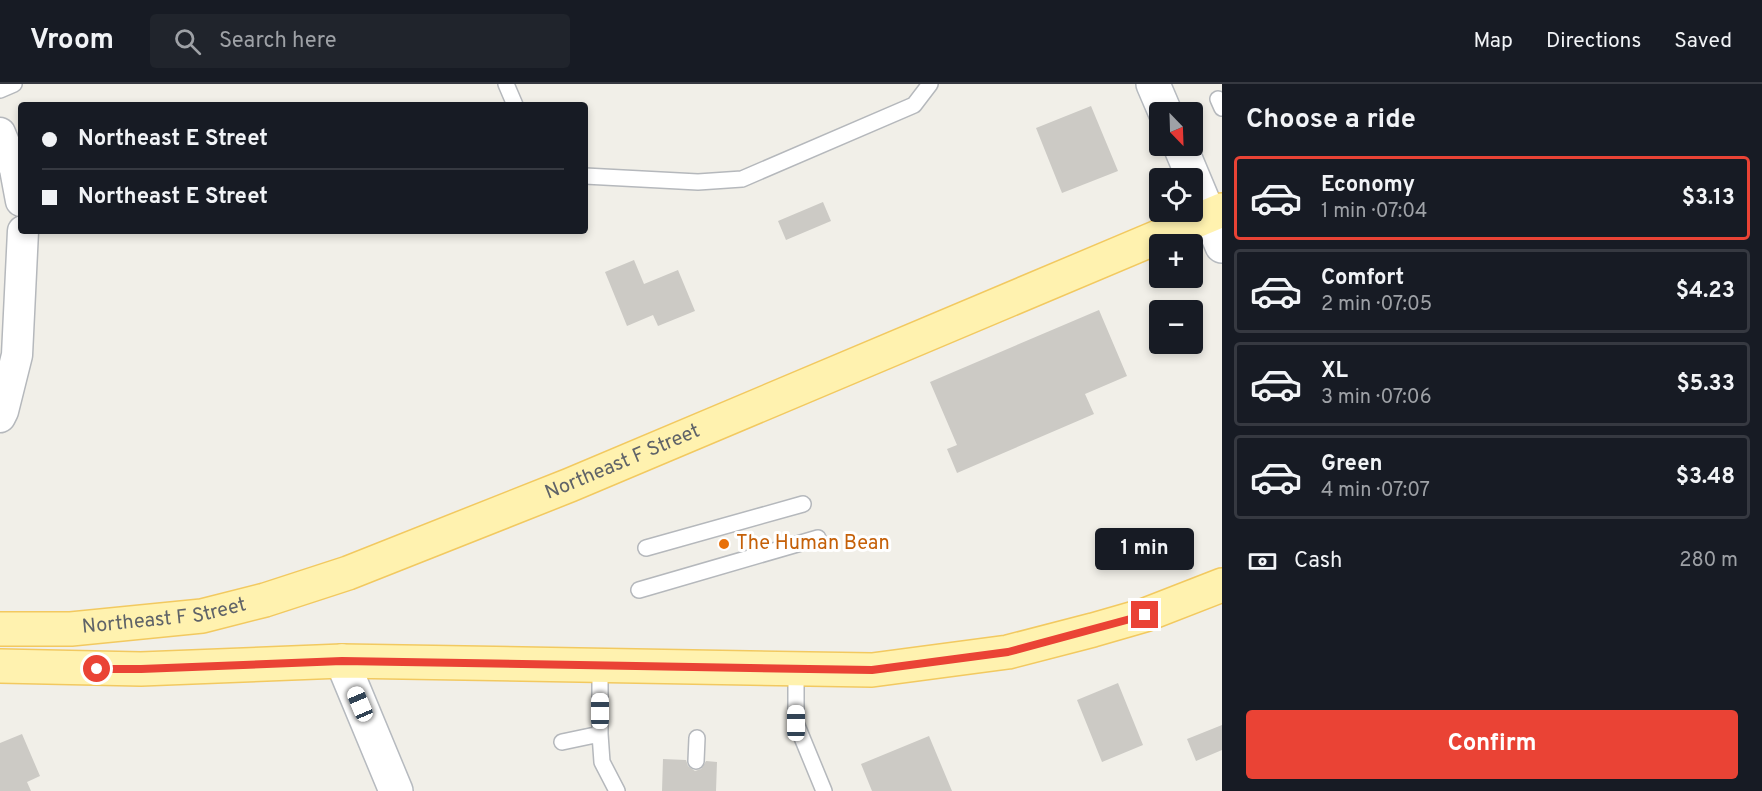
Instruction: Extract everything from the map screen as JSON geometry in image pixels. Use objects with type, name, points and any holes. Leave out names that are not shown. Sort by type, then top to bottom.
[{"type":"main road","name":"Northeast F Street","points":[[0,630],[71,629],[202,616],[264,600],[348,573],[570,485],[1216,212]]},
{"type":"main road","points":[[0,666],[141,669],[342,661],[872,670],[1008,652],[1145,615],[1222,585]]},
{"type":"street","points":[[1153,84],[1161,102]]},
{"type":"street","points":[[0,134],[15,169],[18,185]]},
{"type":"street","points":[[1185,156],[1216,212],[1222,246]]},
{"type":"street","points":[[0,417],[17,355],[23,234]]},
{"type":"street","points":[[342,661],[396,791]]},
{"type":"lane","points":[[0,90],[14,84]]},
{"type":"lane","points":[[506,84],[514,102]]},
{"type":"lane","points":[[588,176],[698,182],[742,179],[914,105],[930,84]]},
{"type":"lane","points":[[646,548],[803,504]]},
{"type":"lane","points":[[639,590],[818,538]]},
{"type":"lane","points":[[600,665],[602,762],[617,791]]},
{"type":"lane","points":[[796,670],[796,723],[824,791]]},
{"type":"lane","points":[[562,742],[600,734]]},
{"type":"lane","points":[[696,761],[697,738]]},
{"type":"building","points":[[1091,106],[1118,171],[1062,193],[1036,128]]},
{"type":"building","points":[[823,202],[831,221],[786,240],[778,221]]},
{"type":"building","points":[[634,260],[644,284],[678,270],[695,311],[658,326],[653,315],[627,326],[605,272]]},
{"type":"building","points":[[1099,310],[1127,376],[1085,394],[1094,414],[957,473],[947,449],[957,445],[930,382]]},
{"type":"building","points":[[1118,683],[1143,745],[1102,762],[1077,700]]},
{"type":"building","points":[[1222,725],[1222,750],[1196,761],[1187,739]]},
{"type":"building","points":[[22,734],[40,776],[27,782],[31,791],[0,791],[0,743]]},
{"type":"building","points":[[929,736],[952,791],[872,791],[861,764]]},
{"type":"building","points":[[663,759],[686,760],[688,766],[695,771],[701,769],[706,761],[717,762],[716,791],[662,791]]},
{"type":"place","name":"The Human Bean","points":[[724,544]]},
{"type":"route","points":[[97,669],[342,661],[872,670],[1008,652],[1145,615]]}]
